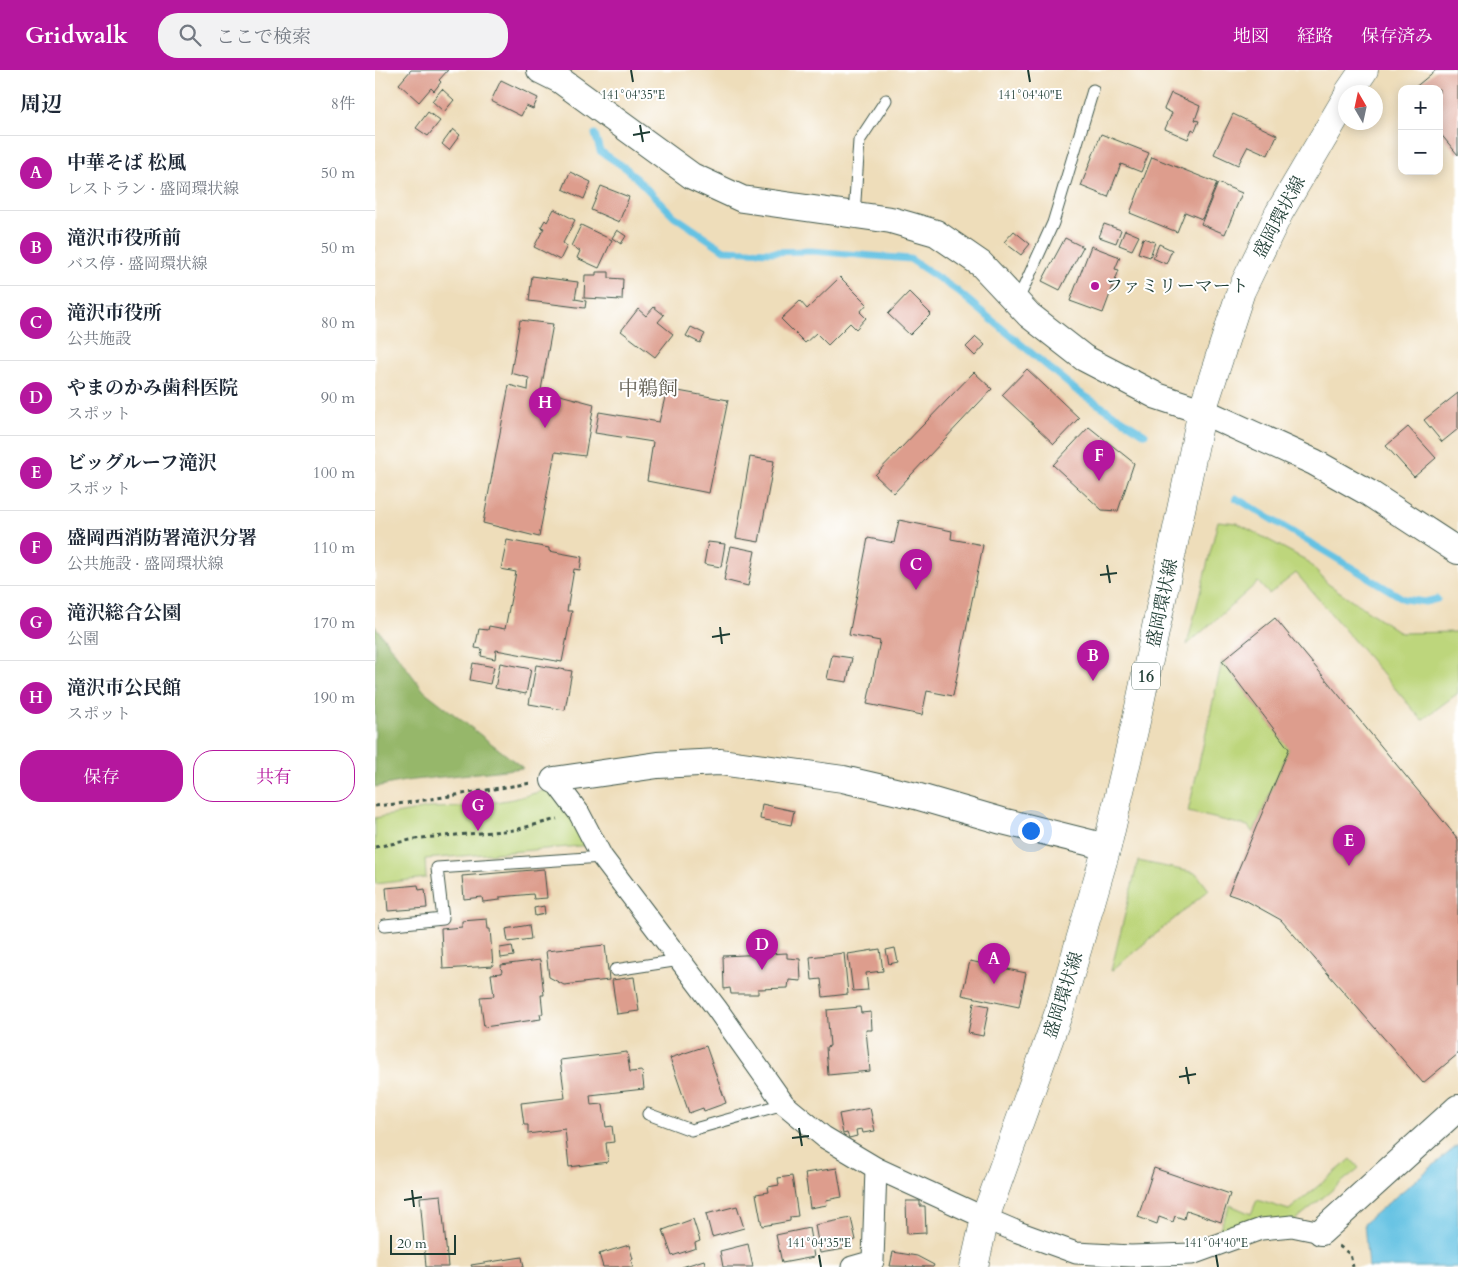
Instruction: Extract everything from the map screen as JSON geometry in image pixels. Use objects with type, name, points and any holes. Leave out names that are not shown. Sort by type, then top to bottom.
[{"type":"main road","points":[[1353,85],[1363,70]]},
{"type":"main road","name":"盛岡環状線","points":[[974,1267],[985,1218],[1060,1009],[1107,847],[1202,411],[1241,291],[1279,213],[1338,111]]},
{"type":"street","points":[[553,73],[692,176],[742,199],[891,220],[936,233],[981,264],[1017,303],[1083,358],[1157,396],[1202,411],[1314,462],[1369,494],[1458,551]]},
{"type":"street","points":[[1107,847],[1001,821],[916,796],[843,779],[720,762],[658,765],[554,780],[579,813],[601,856],[680,960],[784,1104],[824,1137],[876,1168],[1018,1232],[1076,1253],[1131,1256],[1192,1254],[1261,1230],[1293,1226],[1321,1232],[1458,1108]]},
{"type":"street","points":[[852,1267],[873,1261],[876,1168]]},
{"type":"lane","points":[[1017,303],[1053,223],[1093,90]]},
{"type":"lane","points":[[854,215],[859,141],[886,100]]},
{"type":"lane","points":[[385,925],[443,919],[437,868],[601,856]]},
{"type":"lane","points":[[615,970],[680,960]]},
{"type":"lane","points":[[648,1114],[691,1130],[784,1104]]},
{"type":"path","points":[[375,806],[554,780]]},
{"type":"path","points":[[375,846],[421,838],[515,830],[579,813]]},
{"type":"green space","points":[[1218,521],[1237,523],[1306,560],[1328,584],[1401,633],[1458,632],[1458,693],[1422,720],[1296,573],[1269,594],[1258,582],[1187,645]]},
{"type":"green space","points":[[375,626],[424,691],[523,768],[405,781],[375,787]]},
{"type":"green space","points":[[1222,661],[1289,749],[1253,833],[1248,826],[1188,812]]},
{"type":"green space","points":[[549,789],[592,845],[425,859],[426,878],[375,884],[375,818],[428,808],[465,807],[514,799]]},
{"type":"green space","points":[[1138,861],[1196,873],[1209,890],[1111,971]]},
{"type":"green space","points":[[1351,1159],[1359,1168],[1293,1222],[1217,1234],[1230,1205],[1251,1214],[1257,1200],[1289,1210]]},
{"type":"water","points":[[1458,1145],[1458,1267],[1368,1267],[1364,1223]]},
{"type":"building","points":[[411,70],[448,70],[439,80],[441,82],[434,91],[431,88],[419,102],[399,84]]},
{"type":"building","points":[[1436,70],[1458,70],[1458,155],[1443,137],[1443,85],[1418,85]]},
{"type":"building","points":[[501,80],[538,98],[533,109],[526,106],[521,116],[491,101]]},
{"type":"building","points":[[442,89],[454,100],[444,112],[432,101]]},
{"type":"building","points":[[1171,93],[1200,106],[1195,120],[1199,121],[1195,131],[1192,129],[1188,139],[1165,129],[1172,113],[1164,109]]},
{"type":"building","points":[[428,112],[440,121],[428,136],[416,128]]},
{"type":"building","points":[[1233,114],[1277,135],[1268,155],[1248,146],[1238,165],[1214,154]]},
{"type":"building","points":[[453,129],[460,135],[449,150],[442,144]]},
{"type":"building","points":[[1101,134],[1149,153],[1141,172],[1121,164],[1108,197],[1081,186]]},
{"type":"building","points":[[1152,157],[1217,183],[1202,219],[1185,212],[1177,232],[1130,213]]},
{"type":"building","points":[[570,172],[591,182],[584,199],[563,189]]},
{"type":"building","points":[[1218,183],[1242,193],[1225,234],[1201,224]]},
{"type":"building","points":[[601,186],[629,197],[619,222],[591,210]]},
{"type":"building","points":[[554,209],[575,220],[563,243],[567,246],[560,260],[534,247],[544,228],[541,227],[545,220],[547,222]]},
{"type":"building","points":[[1104,224],[1121,230],[1116,243],[1099,237]]},
{"type":"building","points":[[581,225],[612,240],[599,268],[577,258],[580,251],[571,246]]},
{"type":"building","points":[[617,230],[626,236],[621,244],[612,238]]},
{"type":"building","points":[[1125,230],[1139,236],[1132,250],[1119,245]]},
{"type":"building","points":[[1014,231],[1030,244],[1021,255],[1004,242]]},
{"type":"building","points":[[1065,238],[1083,247],[1060,290],[1042,281]]},
{"type":"building","points":[[1143,238],[1155,242],[1150,257],[1138,253]]},
{"type":"building","points":[[1159,244],[1172,250],[1166,264],[1153,258]]},
{"type":"building","name":"ファミリーマート","points":[[1091,246],[1120,257],[1115,269],[1119,270],[1103,313],[1070,301]]},
{"type":"building","points":[[596,272],[609,272],[609,278],[623,279],[622,300],[584,298],[585,275],[596,275]]},
{"type":"building","points":[[532,276],[578,282],[575,299],[586,301],[585,308],[529,301]]},
{"type":"building","points":[[840,277],[867,304],[860,312],[866,318],[856,329],[850,323],[828,345],[816,333],[805,343],[781,319],[800,301],[807,309]]},
{"type":"building","points":[[909,292],[931,314],[910,335],[888,314]]},
{"type":"building","points":[[654,307],[664,315],[658,322],[673,334],[655,357],[621,331],[638,309],[646,316]]},
{"type":"building","points":[[520,320],[553,324],[541,390],[594,404],[585,456],[555,452],[539,537],[483,523],[509,385],[528,390],[529,378],[511,373]]},
{"type":"building","points":[[691,327],[705,334],[700,343],[686,336]]},
{"type":"building","points":[[976,337],[985,345],[975,356],[966,347]]},
{"type":"building","points":[[1027,369],[1079,418],[1054,444],[1002,395]]},
{"type":"building","points":[[974,372],[992,389],[894,493],[875,475]]},
{"type":"building","points":[[667,389],[728,400],[709,493],[647,481],[653,442],[595,433],[599,412],[659,422]]},
{"type":"building","points":[[1458,393],[1458,429],[1442,442],[1424,420]]},
{"type":"building","points":[[1089,427],[1134,463],[1118,511],[1102,510],[1053,465]]},
{"type":"building","points":[[1408,427],[1436,458],[1414,477],[1386,446]]},
{"type":"building","points":[[750,457],[774,461],[759,542],[736,538]]},
{"type":"building","points":[[899,520],[952,531],[951,539],[983,545],[953,696],[927,691],[922,715],[867,704],[880,641],[849,635],[868,538],[894,543]]},
{"type":"building","points":[[507,540],[582,557],[580,570],[574,569],[567,611],[572,611],[562,662],[496,650],[495,659],[481,656],[482,649],[475,648],[479,629],[488,630],[489,626],[505,629],[516,572],[501,569]]},
{"type":"building","points":[[708,542],[725,544],[721,567],[704,564]]},
{"type":"building","points":[[731,546],[755,551],[748,586],[724,580]]},
{"type":"building","points":[[1275,618],[1458,839],[1458,1054],[1423,1083],[1281,920],[1245,900],[1228,894],[1289,749],[1222,661]]},
{"type":"building","points":[[832,655],[852,658],[847,682],[827,679]]},
{"type":"building","points":[[473,663],[494,667],[490,684],[470,680]]},
{"type":"building","points":[[500,663],[531,669],[526,694],[495,688]]},
{"type":"building","points":[[536,665],[572,671],[565,710],[529,704]]},
{"type":"building","points":[[762,804],[794,811],[791,825],[760,819]]},
{"type":"building","points":[[544,869],[547,898],[534,899],[533,894],[500,897],[500,900],[483,902],[482,897],[464,899],[462,876]]},
{"type":"building","points":[[418,885],[419,890],[425,889],[427,908],[388,911],[386,888]]},
{"type":"building","points":[[544,906],[545,914],[535,916],[534,908]]},
{"type":"building","points":[[487,919],[488,929],[490,929],[493,966],[443,969],[441,929],[462,927],[462,921]]},
{"type":"building","points":[[529,925],[531,939],[508,942],[506,929]]},
{"type":"building","points":[[605,945],[609,980],[564,985],[549,977],[546,951]]},
{"type":"building","points":[[512,946],[514,956],[501,958],[500,948]]},
{"type":"building","points":[[895,948],[898,962],[889,964],[886,950]]},
{"type":"building","points":[[880,949],[883,971],[866,973],[868,990],[853,991],[848,954]]},
{"type":"building","points":[[787,953],[787,958],[800,959],[801,981],[789,980],[788,988],[758,989],[758,994],[731,994],[730,988],[724,989],[723,956]]},
{"type":"building","points":[[844,953],[848,994],[823,997],[821,979],[812,980],[810,957]]},
{"type":"building","points":[[540,960],[544,995],[541,995],[543,1014],[540,1014],[541,1019],[484,1027],[480,997],[494,996],[491,974],[502,973],[501,965]]},
{"type":"building","points":[[970,961],[1026,973],[1019,1007],[962,995]]},
{"type":"building","points":[[634,977],[639,1011],[617,1014],[612,980]]},
{"type":"building","points":[[974,1003],[989,1006],[983,1036],[968,1033]]},
{"type":"building","points":[[860,1007],[861,1013],[871,1012],[872,1030],[866,1030],[870,1071],[828,1075],[826,1047],[830,1046],[827,1010]]},
{"type":"building","points":[[706,1046],[726,1103],[704,1111],[703,1108],[689,1113],[670,1058]]},
{"type":"building","points":[[627,1052],[630,1072],[642,1071],[644,1089],[590,1095],[591,1105],[603,1104],[606,1127],[612,1126],[614,1142],[606,1143],[608,1162],[569,1167],[565,1129],[528,1134],[528,1125],[524,1125],[521,1103],[565,1098],[560,1060]]},
{"type":"building","points":[[870,1108],[875,1131],[863,1133],[862,1129],[856,1130],[857,1136],[849,1138],[847,1133],[843,1134],[839,1114]]},
{"type":"building","points":[[837,1168],[842,1197],[826,1200],[827,1205],[810,1208],[805,1173]]},
{"type":"building","points":[[1154,1168],[1230,1194],[1221,1222],[1186,1210],[1184,1219],[1175,1216],[1173,1222],[1159,1217],[1157,1224],[1138,1217]]},
{"type":"building","points":[[792,1176],[798,1216],[790,1217],[790,1221],[762,1226],[756,1194],[769,1192],[768,1187],[779,1185],[778,1178]]},
{"type":"building","points":[[441,1195],[448,1267],[426,1267],[420,1197]]},
{"type":"building","points":[[906,1201],[920,1201],[920,1206],[925,1206],[926,1233],[907,1234]]},
{"type":"building","points":[[737,1206],[744,1228],[712,1237],[706,1214]]},
{"type":"building","points":[[851,1218],[856,1240],[843,1242],[844,1249],[820,1253],[815,1225]]},
{"type":"building","points":[[693,1219],[700,1241],[695,1243],[696,1248],[672,1256],[663,1230]]},
{"type":"building","points":[[809,1228],[814,1257],[782,1263],[776,1235]]},
{"type":"building","points":[[748,1244],[753,1267],[723,1267],[720,1251]]},
{"type":"building","points":[[629,1245],[633,1267],[603,1267],[599,1254]]},
{"type":"building","points":[[893,1252],[917,1256],[934,1265],[933,1267],[890,1266]]},
{"type":"building","points":[[522,1257],[524,1267],[472,1267],[471,1265]]},
{"type":"building","points":[[704,1260],[706,1267],[682,1267]]},
{"type":"waterway","points":[[595,134],[600,151],[627,169],[674,216],[724,250],[811,251],[910,259],[956,290],[1077,391],[1145,434]]},
{"type":"waterway","points":[[1236,498],[1404,599],[1425,602],[1437,599]]},
{"type":"place","name":"ファミリーマート","points":[[1095,286]]},
{"type":"place","name":"滝沢市公民館","points":[[545,428]]},
{"type":"place","name":"盛岡西消防署滝沢分署","points":[[1099,481]]},
{"type":"place","name":"滝沢市役所","points":[[916,590]]},
{"type":"place","name":"滝沢市役所前","points":[[1093,681]]},
{"type":"place","name":"滝沢総合公園","points":[[478,831]]},
{"type":"place","name":"ビッグルーフ滝沢","points":[[1349,866]]},
{"type":"place","name":"やまのかみ歯科医院","points":[[762,970]]},
{"type":"place","name":"中華そば 松風","points":[[994,984]]},
{"type":"district","name":"中鵜飼","points":[[648,388]]}]
